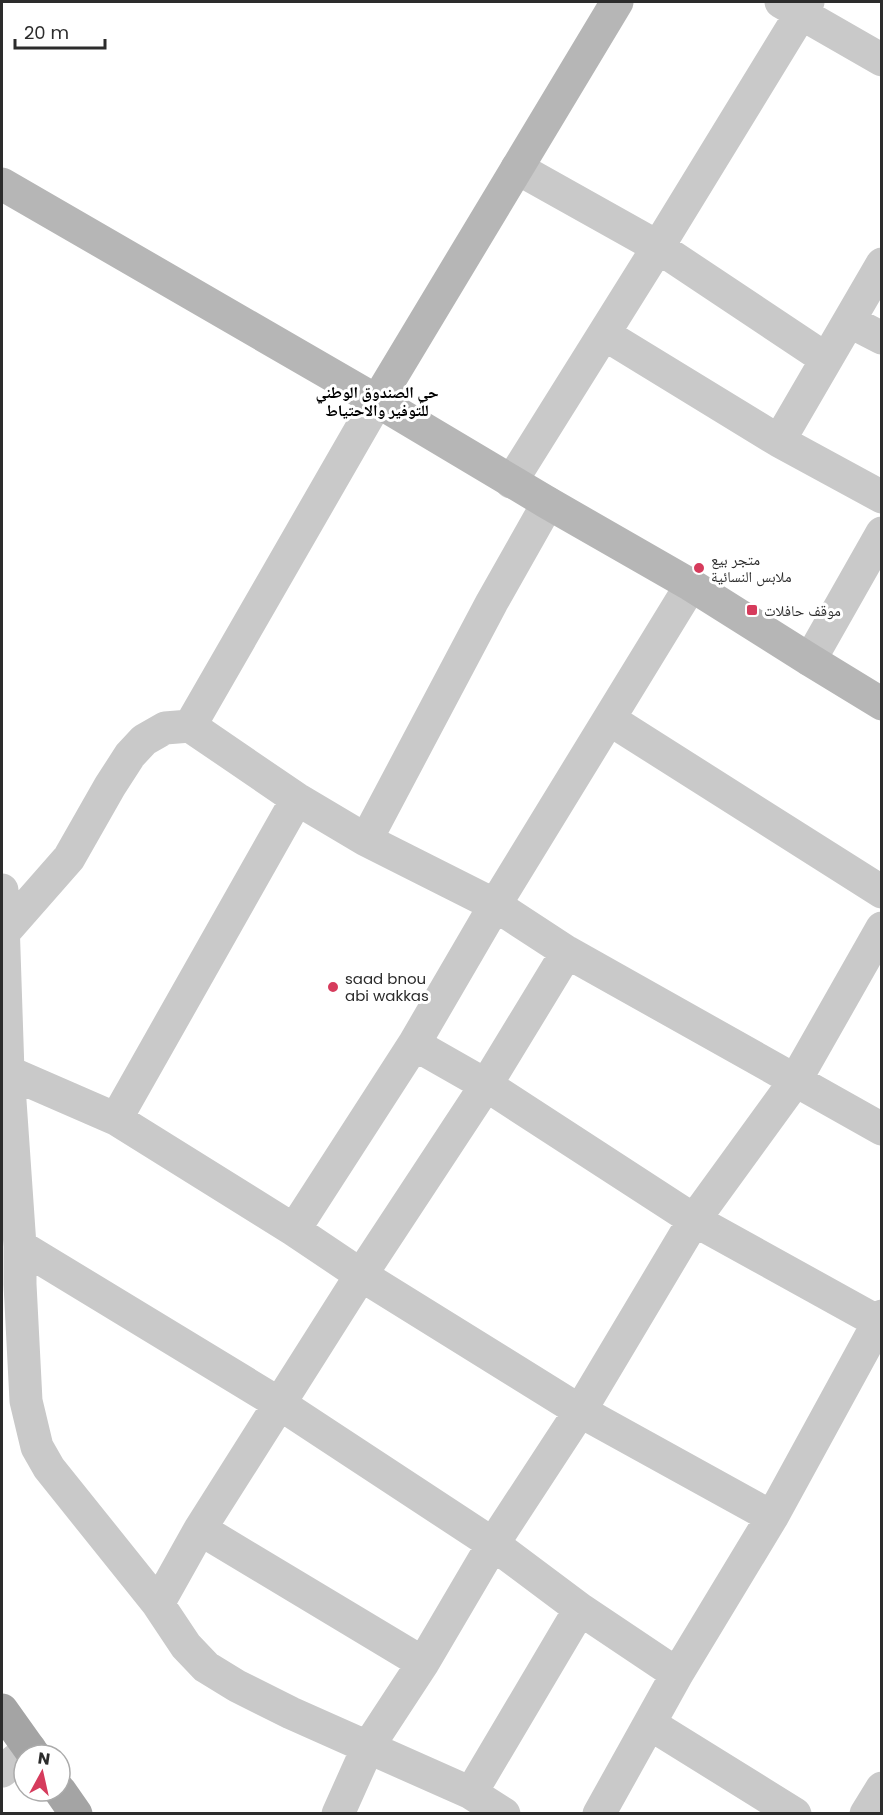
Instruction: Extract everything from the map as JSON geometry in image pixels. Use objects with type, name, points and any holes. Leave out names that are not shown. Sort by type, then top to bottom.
[{"type":"main road","points":[[377,401],[616,2]]},
{"type":"main road","points":[[2,184],[691,585],[882,704]]},
{"type":"main road","points":[[2,1710],[26,1743]]},
{"type":"street","points":[[511,482],[658,247],[797,6],[882,60]]},
{"type":"street","points":[[517,168],[658,247],[826,359]]},
{"type":"street","points":[[779,441],[882,264]]},
{"type":"street","points":[[849,321],[882,338]]},
{"type":"street","points":[[604,334],[779,441],[882,497]]},
{"type":"street","points":[[190,726],[377,401]]},
{"type":"street","points":[[366,840],[492,602],[548,503]]},
{"type":"street","points":[[810,660],[882,533]]},
{"type":"street","points":[[294,1230],[414,1044],[495,906],[691,585]]},
{"type":"street","points":[[609,719],[882,892]]},
{"type":"street","points":[[4,932],[69,858],[110,786],[144,740],[165,728],[190,726],[297,799],[366,840],[495,906],[567,952],[882,1130]]},
{"type":"street","points":[[116,1119],[297,799]]},
{"type":"street","points":[[2,890],[8,1072],[20,1246],[11,1279],[26,1401],[37,1447],[48,1468],[158,1604],[186,1646],[206,1666],[237,1686],[291,1713],[471,1794],[504,1814]]},
{"type":"street","points":[[344,1810],[368,1748],[423,1663],[494,1544],[580,1411],[694,1220],[795,1081],[882,928]]},
{"type":"street","points":[[158,1604],[200,1529],[361,1275],[486,1085],[567,952]]},
{"type":"street","points":[[414,1044],[486,1085],[694,1220],[880,1321],[772,1517],[677,1674],[599,1814]]},
{"type":"street","points":[[8,1072],[116,1119],[580,1411],[772,1517]]},
{"type":"street","points":[[20,1246],[280,1404],[494,1544],[580,1609],[677,1674]]},
{"type":"street","points":[[200,1529],[423,1663]]},
{"type":"street","points":[[471,1794],[580,1609]]},
{"type":"street","points":[[650,1724],[795,1814]]},
{"type":"street","points":[[866,1814],[882,1788]]},
{"type":"place","name":"متجر بيع ملابس النسائية","points":[[699,568]]},
{"type":"place","name":"موقف حافلات","points":[[752,610]]},
{"type":"place","name":"saad bnou abi wakkas","points":[[333,987]]},
{"type":"district","name":"حي الصندوق الوطني للتوفير والاحتياط","points":[[377,401]]}]
